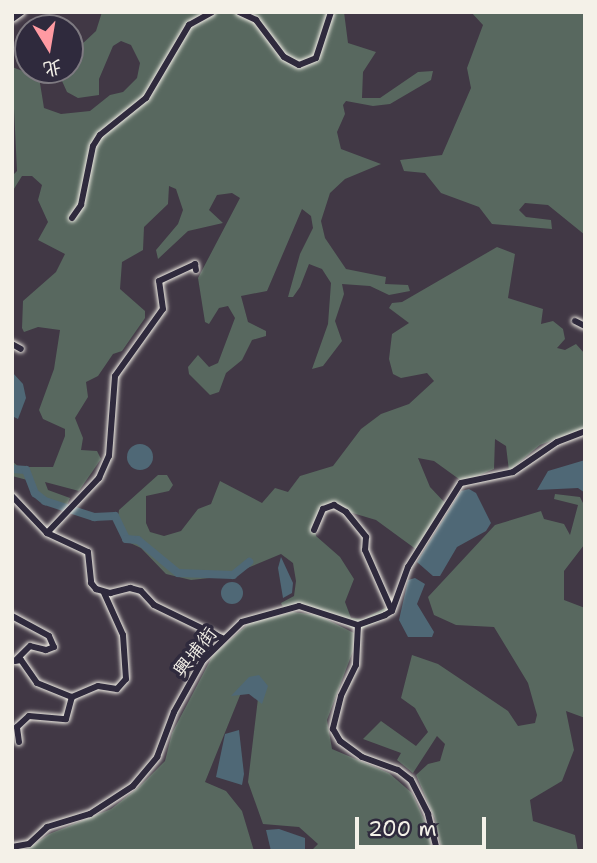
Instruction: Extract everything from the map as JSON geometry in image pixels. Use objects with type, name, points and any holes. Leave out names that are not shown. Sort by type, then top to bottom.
[{"type":"street","points":[[12,19],[22,12]]},
{"type":"street","points":[[72,218],[81,205],[93,146],[100,135],[146,98],[189,25],[212,12]]},
{"type":"street","points":[[239,12],[256,20],[284,57],[299,65],[316,58],[331,12]]},
{"type":"street","points":[[47,533],[99,478],[109,456],[115,376],[163,309],[159,281],[195,264],[196,270]]},
{"type":"street","points":[[575,321],[585,326]]},
{"type":"street","points":[[12,344],[21,349]]},
{"type":"street","points":[[438,851],[430,821],[411,780],[398,770],[362,757],[335,736],[341,696],[359,655],[358,625],[392,611],[408,567],[461,483],[513,472],[557,442],[585,431]]},
{"type":"street","points":[[12,496],[47,533],[88,552],[91,583],[104,593],[123,635],[126,679],[117,689],[98,686],[72,697],[37,683],[26,665],[14,661],[30,646],[46,650],[54,647],[49,636],[12,616]]},
{"type":"street","points":[[314,530],[323,509],[334,505],[346,512],[366,537],[365,550],[392,611]]},
{"type":"street","points":[[104,593],[141,591],[154,605],[222,638]]},
{"type":"street","name":"興埔街","points":[[12,847],[29,844],[47,827],[90,814],[133,786],[157,757],[187,686],[222,638],[256,615],[299,606],[358,625]]},
{"type":"street","points":[[19,742],[21,722],[39,714],[56,721],[66,719],[72,697]]},
{"type":"green space","points":[[102,12],[344,12],[348,43],[376,52],[363,72],[362,98],[380,98],[418,72],[433,71],[431,80],[390,104],[373,106],[346,101],[343,105],[345,114],[337,132],[341,149],[381,164],[345,179],[330,193],[321,221],[325,238],[346,269],[386,277],[385,284],[408,285],[410,291],[389,295],[370,286],[342,284],[344,294],[335,321],[342,341],[323,366],[312,369],[328,324],[331,283],[322,269],[309,264],[300,287],[293,297],[288,297],[300,254],[313,228],[311,216],[302,209],[267,291],[241,296],[248,322],[266,331],[266,336],[252,340],[242,360],[226,373],[219,392],[210,395],[189,374],[188,367],[198,355],[209,367],[218,363],[235,318],[228,306],[219,308],[209,324],[205,322],[198,278],[240,198],[232,193],[217,195],[209,210],[223,223],[188,231],[158,259],[156,250],[178,224],[183,210],[176,189],[169,186],[168,204],[144,227],[143,250],[122,262],[120,289],[145,311],[145,318],[122,351],[113,354],[98,376],[86,382],[88,397],[75,418],[83,438],[81,450],[97,451],[101,459],[79,491],[45,482],[48,490],[70,498],[67,505],[58,505],[34,496],[31,481],[12,476],[12,461],[19,467],[53,467],[65,436],[65,429],[43,419],[39,410],[54,369],[60,330],[38,327],[24,332],[22,328],[23,301],[56,272],[65,254],[38,240],[48,222],[38,200],[42,185],[32,176],[22,176],[12,192],[12,176],[17,171],[12,67],[14,84],[40,84],[44,108],[61,114],[90,111],[110,95],[123,92],[137,78],[140,63],[131,45],[121,41],[113,46],[99,79],[99,95],[78,98],[67,92],[63,84],[84,84],[84,42],[96,31]]},
{"type":"green space","points":[[471,12],[585,12],[585,235],[548,205],[525,203],[519,210],[526,217],[551,220],[552,229],[492,224],[479,207],[441,193],[425,173],[404,171],[400,160],[442,155],[471,88],[467,68],[483,25]]},
{"type":"green space","points":[[497,247],[515,254],[508,298],[543,309],[541,324],[553,321],[563,329],[565,339],[557,348],[565,350],[576,344],[585,354],[585,428],[540,445],[509,471],[506,446],[495,439],[494,469],[463,482],[434,461],[418,458],[430,487],[446,504],[417,550],[376,520],[329,506],[315,520],[316,536],[340,557],[354,579],[345,602],[351,618],[363,619],[385,608],[391,611],[388,617],[361,629],[351,628],[327,612],[283,607],[281,603],[294,596],[296,581],[293,563],[281,554],[228,576],[191,580],[166,574],[141,548],[126,541],[117,523],[119,510],[158,475],[167,475],[173,485],[169,491],[146,496],[146,523],[150,532],[164,536],[181,531],[198,509],[211,504],[220,481],[262,503],[275,488],[288,492],[300,476],[333,466],[361,429],[381,414],[409,404],[434,381],[427,373],[401,378],[393,374],[389,359],[392,334],[409,323],[389,308],[392,303],[402,302]]},
{"type":"green space","points":[[555,494],[580,497],[585,507],[584,545],[564,571],[564,600],[585,608],[585,718],[566,711],[574,750],[562,781],[530,800],[533,821],[575,835],[578,851],[442,851],[435,819],[416,775],[428,764],[440,761],[445,744],[437,736],[413,773],[397,760],[401,753],[363,739],[381,721],[416,746],[428,732],[415,708],[401,698],[412,655],[438,664],[508,711],[518,726],[535,723],[537,715],[528,683],[494,627],[456,625],[434,615],[428,597],[495,525],[541,511],[544,519],[564,524],[570,535],[578,505],[554,499]]},
{"type":"green space","points":[[293,612],[318,615],[354,633],[353,651],[327,720],[332,749],[389,773],[412,793],[429,830],[432,851],[311,851],[318,844],[299,827],[263,824],[248,782],[259,690],[245,683],[205,782],[226,791],[242,811],[254,851],[24,851],[49,834],[111,809],[139,787],[165,761],[172,733],[213,655],[249,623]]},
{"type":"water","points":[[12,372],[23,384],[26,398],[18,419],[12,416]]},
{"type":"water","points":[[140,444],[149,448],[153,457],[149,466],[140,470],[131,466],[127,457],[131,448]]},
{"type":"water","points":[[585,460],[585,493],[578,488],[537,490],[548,471]]},
{"type":"water","points":[[469,489],[476,493],[491,523],[486,531],[457,547],[440,576],[433,576],[417,562],[461,491]]},
{"type":"water","points":[[281,557],[293,583],[292,593],[283,598],[278,568]]},
{"type":"water","points":[[415,578],[425,584],[417,604],[434,632],[432,637],[408,637],[399,620],[408,580]]},
{"type":"water","points":[[232,582],[240,585],[243,593],[240,601],[232,604],[224,601],[221,593],[224,585]]},
{"type":"water","points":[[259,675],[268,686],[262,704],[249,694],[231,696],[249,677]]},
{"type":"water","points":[[239,730],[244,774],[242,785],[216,777],[225,734]]},
{"type":"water","points":[[279,829],[305,838],[305,851],[271,851],[266,830]]},
{"type":"waterway","points":[[12,469],[26,470],[35,493],[45,501],[94,517],[115,516],[126,539],[138,540],[178,573],[233,575],[249,562]]}]
